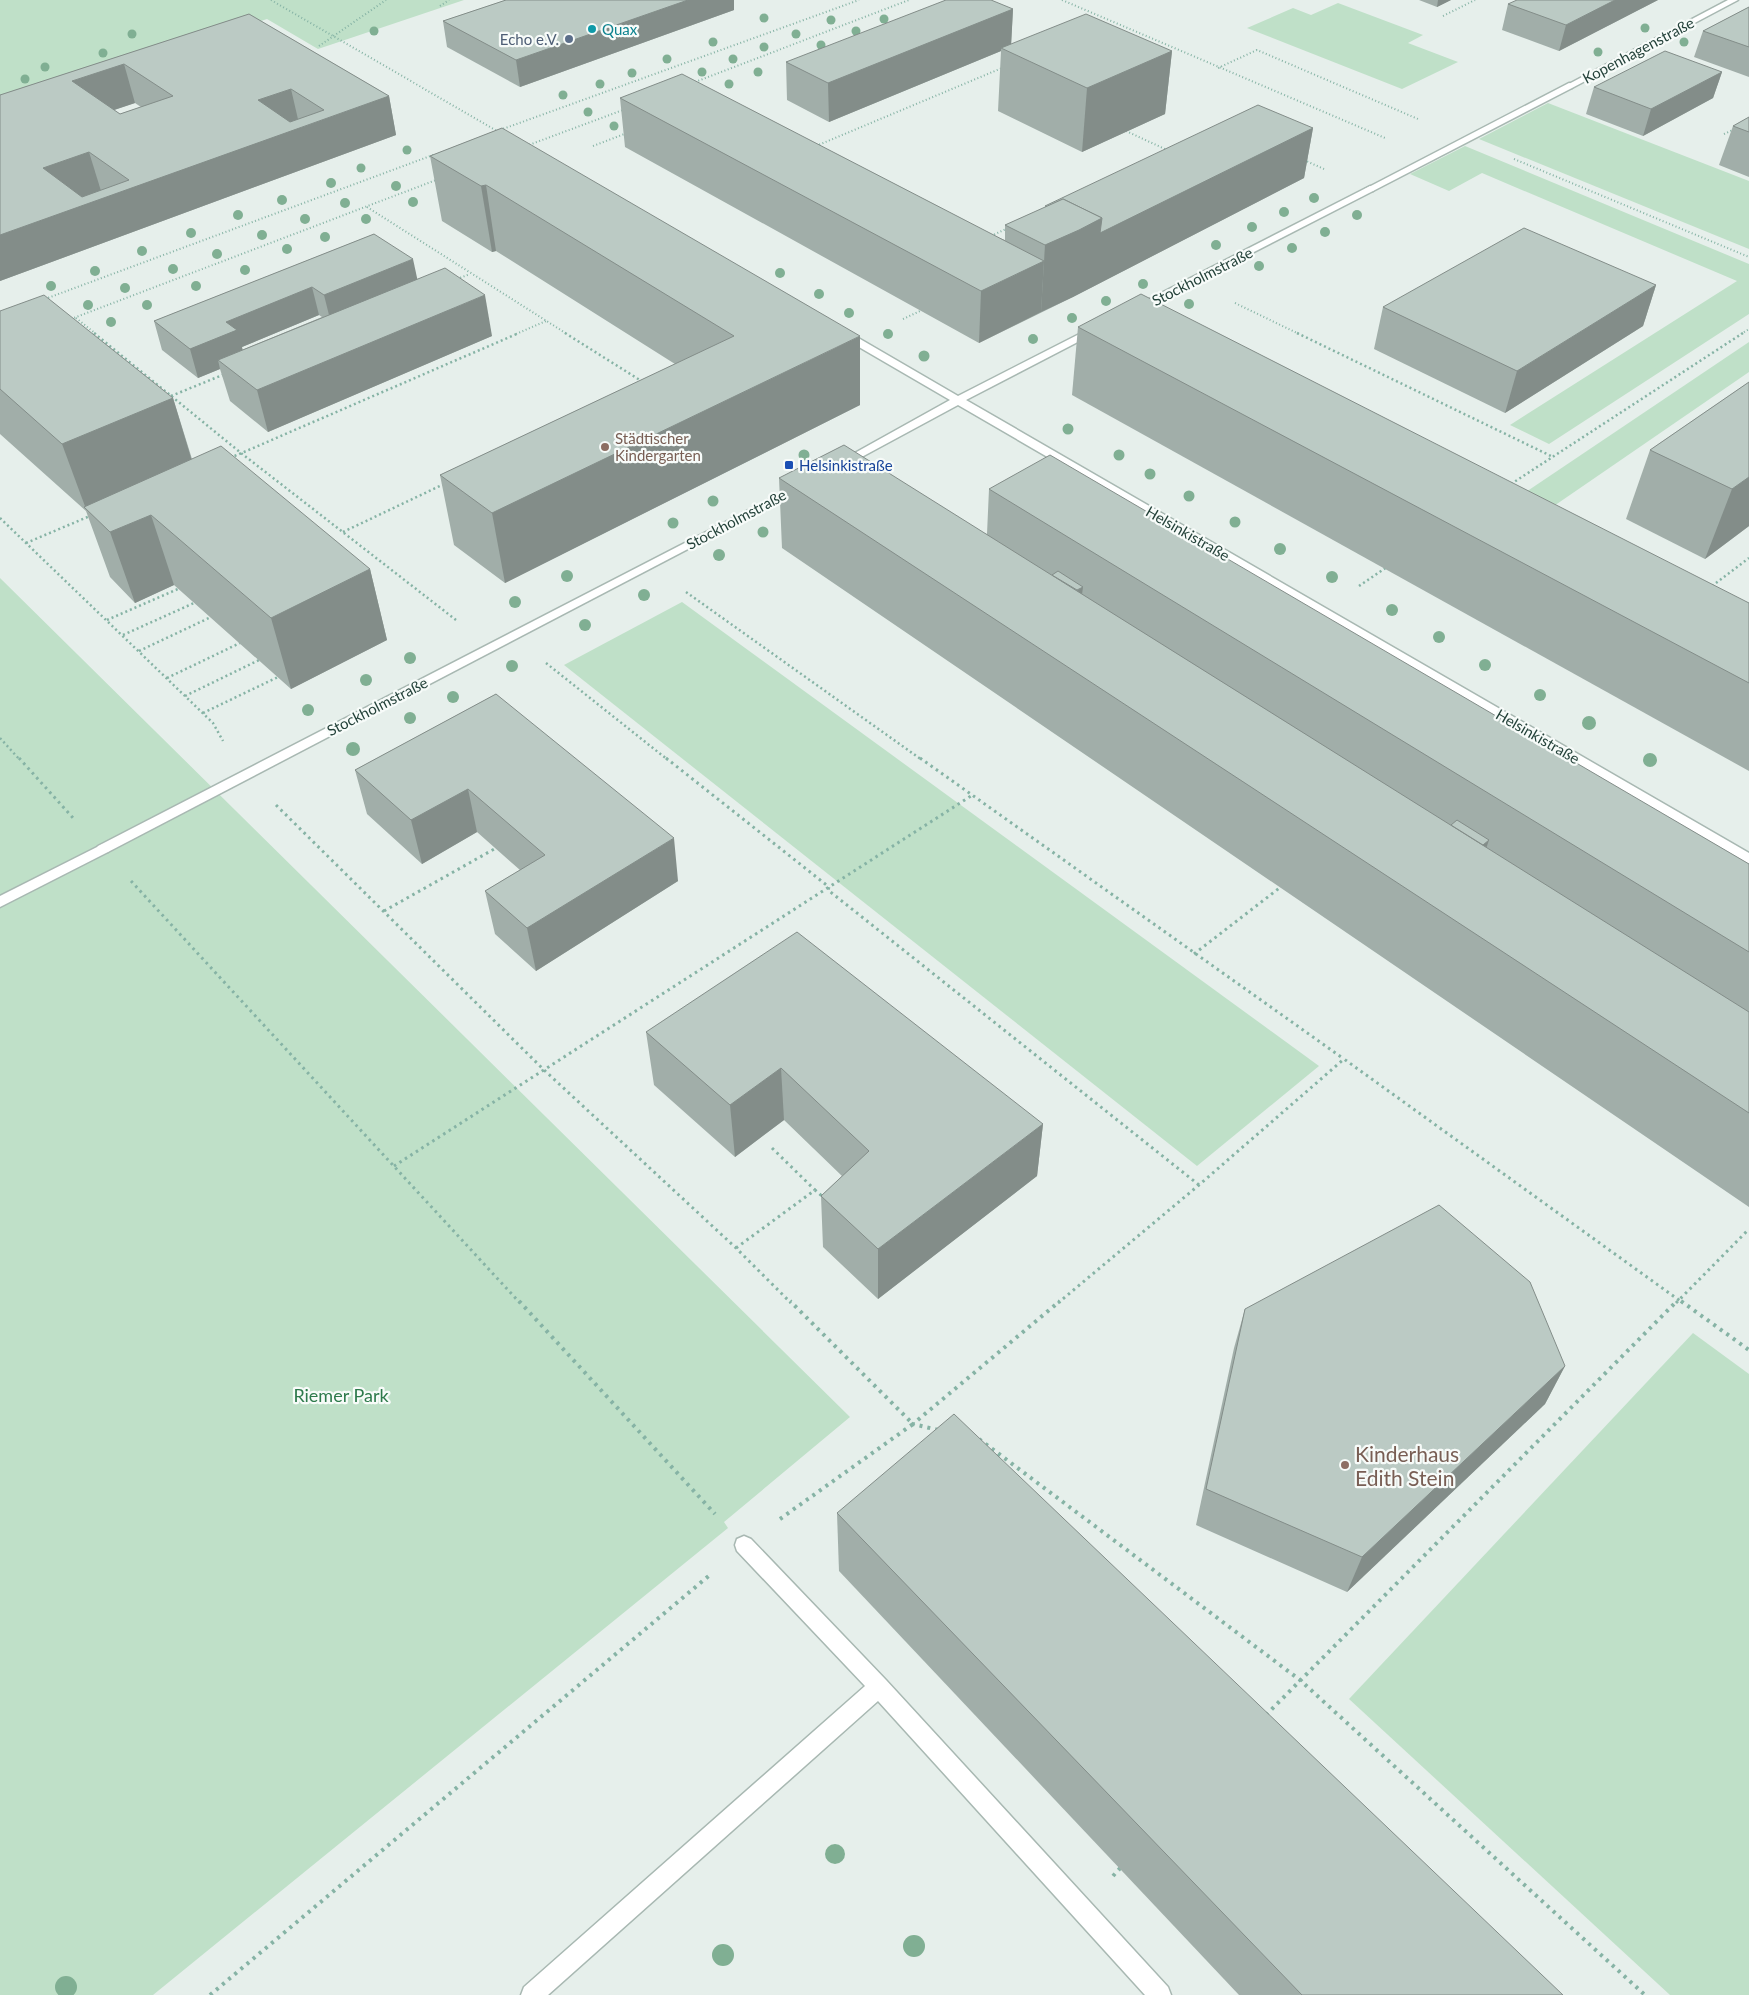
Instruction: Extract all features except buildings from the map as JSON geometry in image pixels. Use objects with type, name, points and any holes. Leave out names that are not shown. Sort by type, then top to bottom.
[{"type":"street","name":"Kopenhagenstraße","points":[[1466,139],[1734,0]]},
{"type":"street","name":"Stockholmstraße","points":[[1128,313],[1192,282],[1466,139]]},
{"type":"street","points":[[830,470],[1004,375],[1106,324]]},
{"type":"street","name":"Helsinkistraße","points":[[831,326],[1749,859]]},
{"type":"street","name":"Stockholmstraße","points":[[0,902],[813,479]]},
{"type":"street","points":[[744,1546],[879,1687],[1160,1995]]},
{"type":"street","points":[[532,1995],[879,1687]]},
{"type":"path","points":[[272,0],[497,131]]},
{"type":"path","points":[[319,46],[386,0]]},
{"type":"path","points":[[440,6],[449,0]]},
{"type":"path","points":[[488,134],[859,0]]},
{"type":"path","points":[[688,85],[909,0]]},
{"type":"path","points":[[1062,0],[1431,158]]},
{"type":"path","points":[[1443,16],[1475,0]]},
{"type":"path","points":[[1218,68],[1257,50],[1421,120]]},
{"type":"path","points":[[823,151],[814,147],[1005,66]]},
{"type":"path","points":[[523,148],[623,110]]},
{"type":"path","points":[[1724,134],[1741,127]]},
{"type":"path","points":[[592,146],[630,132]]},
{"type":"path","points":[[1126,132],[1170,151],[1161,155]]},
{"type":"path","points":[[1466,139],[1749,257]]},
{"type":"path","points":[[37,302],[436,154]]},
{"type":"path","points":[[1297,158],[1325,169]]},
{"type":"path","points":[[67,321],[439,180]]},
{"type":"path","points":[[367,207],[650,386]]},
{"type":"path","points":[[995,242],[986,238],[1013,226]]},
{"type":"path","points":[[453,281],[471,274]]},
{"type":"path","points":[[1192,282],[1552,456]]},
{"type":"path","points":[[903,319],[920,311]]},
{"type":"path","points":[[76,318],[242,453],[490,647]]},
{"type":"path","points":[[224,461],[546,321]]},
{"type":"path","points":[[1506,487],[1749,329]]},
{"type":"path","points":[[171,396],[226,373]]},
{"type":"path","points":[[343,532],[451,480]]},
{"type":"path","points":[[26,543],[98,513]]},
{"type":"path","points":[[0,518],[213,722],[244,775],[543,1069],[736,1248],[913,1424],[948,1432]]},
{"type":"path","points":[[1705,592],[1749,558]]},
{"type":"path","points":[[649,565],[1749,1350]]},
{"type":"path","points":[[1321,611],[1390,565]]},
{"type":"path","points":[[107,620],[178,589]]},
{"type":"path","points":[[123,635],[194,603]]},
{"type":"path","points":[[139,651],[211,617]]},
{"type":"path","points":[[512,636],[829,887],[828,890],[1199,1184]]},
{"type":"path","points":[[167,678],[240,643]]},
{"type":"path","points":[[185,696],[259,660]]},
{"type":"path","points":[[203,713],[278,678]]},
{"type":"path","points":[[0,738],[744,1546]]},
{"type":"path","points":[[394,1166],[972,796]]},
{"type":"path","points":[[384,911],[496,848]]},
{"type":"path","points":[[1194,954],[1287,882]]},
{"type":"path","points":[[210,1995],[744,1546],[913,1424],[1344,1060]]},
{"type":"path","points":[[772,1148],[827,1200]]},
{"type":"path","points":[[736,1248],[815,1190]]},
{"type":"path","points":[[1259,1723],[1749,1229]]},
{"type":"path","points":[[974,1438],[982,1440],[1300,1680],[1645,1995]]},
{"type":"path","points":[[1081,1909],[1129,1859]]},
{"type":"green space","points":[[0,0],[464,0],[318,49],[267,19],[0,106]]},
{"type":"green space","points":[[1338,3],[1423,35],[1408,43],[1458,62],[1402,89],[1247,28],[1293,8],[1311,15]]},
{"type":"green space","points":[[1548,103],[1749,181],[1749,249],[1479,139]]},
{"type":"green space","points":[[1465,146],[1749,264],[1749,314],[1549,444],[1510,425],[1737,281],[1482,173],[1449,191],[1410,174]]},
{"type":"green space","points":[[1749,342],[1749,372],[1535,519],[1508,504]]},
{"type":"green space","name":"Riemer Park","points":[[0,578],[850,1417],[724,1522],[728,1528],[153,1995],[0,1995]]},
{"type":"green space","points":[[682,602],[1319,1066],[1197,1166],[564,665]]},
{"type":"green space","points":[[1693,1333],[1749,1374],[1749,1995],[1670,1995],[1349,1699]]},
{"type":"place","name":"Quax","points":[[592,29]]},
{"type":"place","name":"Echo e.V.","points":[[569,39]]},
{"type":"place","name":"Städtischer Kindergarten","points":[[605,447]]},
{"type":"place","name":"Helsinkistraße","points":[[789,465]]},
{"type":"place","name":"Kinderhaus Edith Stein","points":[[1345,1465]]}]
